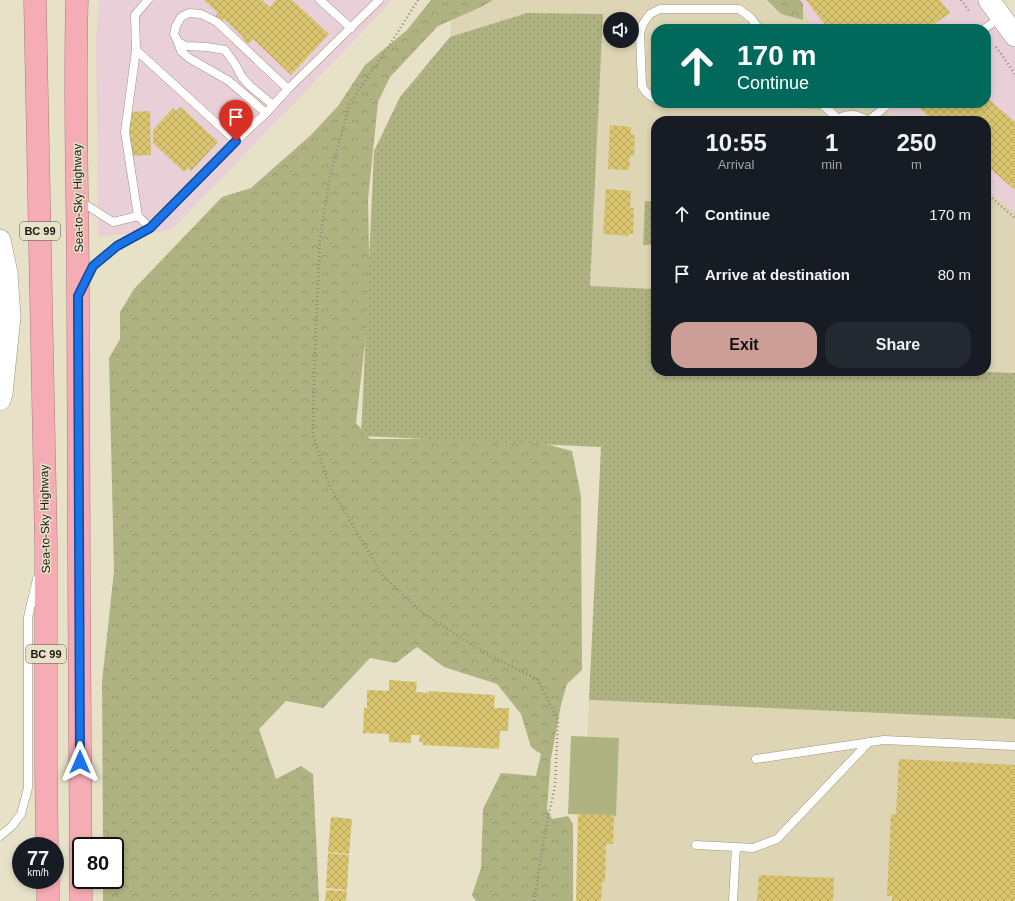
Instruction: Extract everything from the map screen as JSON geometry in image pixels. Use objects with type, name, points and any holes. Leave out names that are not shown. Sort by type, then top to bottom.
[{"type":"highway","name":"Sea-to-Sky Highway","points":[[35,0],[46,543],[47,837]]},
{"type":"highway","name":"Sea-to-Sky Highway","points":[[77,0],[81,901]]},
{"type":"highway","points":[[76,41],[85,0]]},
{"type":"highway","points":[[48,889],[48,901]]},
{"type":"street","points":[[989,0],[1015,36]]},
{"type":"street","points":[[0,240],[7,273],[10,317],[0,400]]},
{"type":"lane","points":[[148,0],[135,15],[136,50],[125,132],[138,216],[150,228]]},
{"type":"lane","points":[[320,0],[350,28]]},
{"type":"lane","points":[[78,296],[93,266],[117,246],[150,228],[379,0]]},
{"type":"lane","points":[[651,97],[644,91],[642,86],[640,33],[643,24],[650,14],[660,9],[739,9],[751,18],[755,24]]},
{"type":"lane","points":[[266,113],[229,81],[189,58],[182,51],[174,34],[181,17],[189,14],[201,14],[217,22],[288,89]]},
{"type":"lane","points":[[991,24],[1001,17]]},
{"type":"lane","points":[[178,42],[186,46],[225,50],[242,77],[250,86],[273,105]]},
{"type":"lane","points":[[136,50],[236,141]]},
{"type":"lane","points":[[826,108],[833,116]]},
{"type":"lane","points":[[874,116],[884,108]]},
{"type":"lane","points":[[843,116],[853,114],[861,116]]},
{"type":"lane","points":[[78,200],[113,222],[138,216]]},
{"type":"lane","points":[[0,836],[12,826],[21,814],[28,788],[28,617],[46,543]]},
{"type":"lane","points":[[756,759],[884,740],[1015,746]]},
{"type":"lane","points":[[696,845],[753,848],[777,839],[869,742]]},
{"type":"lane","points":[[733,901],[736,847]]},
{"type":"path","points":[[418,0],[390,46],[350,103],[330,176],[320,238],[314,373],[313,436],[329,485],[383,576],[422,613],[483,652],[537,679],[558,720],[555,786],[545,832],[534,901]]},
{"type":"path","points":[[961,0],[970,11]]},
{"type":"path","points":[[996,47],[1015,74]]},
{"type":"path","points":[[991,197],[1015,218]]},
{"type":"shaded area","points":[[99,0],[392,0],[170,231],[98,236],[96,39]]},
{"type":"shaded area","points":[[453,0],[794,0],[812,24],[651,24],[651,108],[881,108],[892,116],[651,116],[651,289],[590,286],[602,14],[450,37]]},
{"type":"shaded area","points":[[794,0],[977,0],[1015,50],[1015,213],[991,194],[991,116],[892,116],[881,108],[991,108],[991,24],[812,24]]},
{"type":"shaded area","points":[[991,194],[1015,213],[1015,373],[991,372]]},
{"type":"shaded area","points":[[589,700],[1015,719],[1015,901],[580,901]]},
{"type":"green space","points":[[431,0],[493,0],[438,26],[390,77],[378,102],[368,200],[370,298],[356,423],[370,439],[527,439],[572,451],[581,496],[582,670],[567,684],[561,705],[551,758],[547,809],[552,819],[568,816],[573,824],[573,901],[476,901],[472,895],[481,868],[483,809],[501,773],[536,776],[541,754],[531,747],[521,714],[497,684],[444,667],[417,647],[396,663],[370,658],[323,708],[286,701],[259,729],[276,779],[301,766],[313,774],[319,901],[103,901],[103,889],[124,889],[124,837],[103,837],[102,682],[114,571],[109,358],[120,339],[120,312],[134,289],[222,197],[251,188],[311,135],[338,106],[365,65],[407,30]]},
{"type":"green space","points":[[767,0],[800,0],[803,4],[803,20],[781,14]]},
{"type":"green space","points":[[527,13],[603,14],[590,286],[651,289],[651,376],[991,376],[991,372],[1015,373],[1015,719],[589,700],[601,447],[361,436],[374,151],[400,97],[450,37]]},
{"type":"green space","points":[[645,201],[651,202],[651,245],[643,245]]},
{"type":"green space","points":[[571,736],[619,738],[616,816],[568,814]]},
{"type":"building","points":[[204,0],[262,0],[270,7],[276,0],[292,0],[329,34],[291,75],[253,39],[248,44],[242,38],[243,37],[224,19],[220,23],[214,18],[218,13]]},
{"type":"building","points":[[806,0],[940,0],[950,13],[934,24],[824,24]]},
{"type":"building","points":[[991,101],[1015,122],[1015,190],[991,169],[991,116],[928,116],[919,108],[991,108]]},
{"type":"building","points":[[181,107],[218,142],[191,171],[188,168],[184,172],[153,143],[153,130],[173,108],[176,111]]},
{"type":"building","points":[[150,111],[151,155],[131,156],[129,112]]},
{"type":"building","points":[[610,125],[631,127],[631,135],[635,135],[634,156],[630,156],[629,170],[608,169]]},
{"type":"building","points":[[606,189],[631,191],[630,208],[634,208],[633,234],[629,234],[628,236],[603,234]]},
{"type":"building","points":[[389,680],[417,682],[416,692],[429,693],[428,691],[495,695],[494,708],[509,708],[508,731],[500,731],[499,749],[423,745],[423,742],[419,742],[420,735],[411,735],[411,743],[389,742],[389,734],[363,733],[364,708],[367,708],[367,690],[389,691]]},
{"type":"building","points":[[899,759],[1015,765],[1015,901],[892,901],[892,896],[887,896],[891,814],[896,814]]},
{"type":"building","points":[[578,814],[614,815],[613,844],[606,844],[605,882],[602,882],[601,901],[576,901]]},
{"type":"building","points":[[331,817],[352,819],[349,854],[328,852]]},
{"type":"building","points":[[328,853],[349,855],[347,890],[326,888]]},
{"type":"building","points":[[759,875],[834,878],[833,901],[757,901]]},
{"type":"building","points":[[326,890],[347,891],[346,901],[325,901]]},
{"type":"route","points":[[80,762],[78,296],[93,266],[117,246],[150,228],[236,141]]}]
